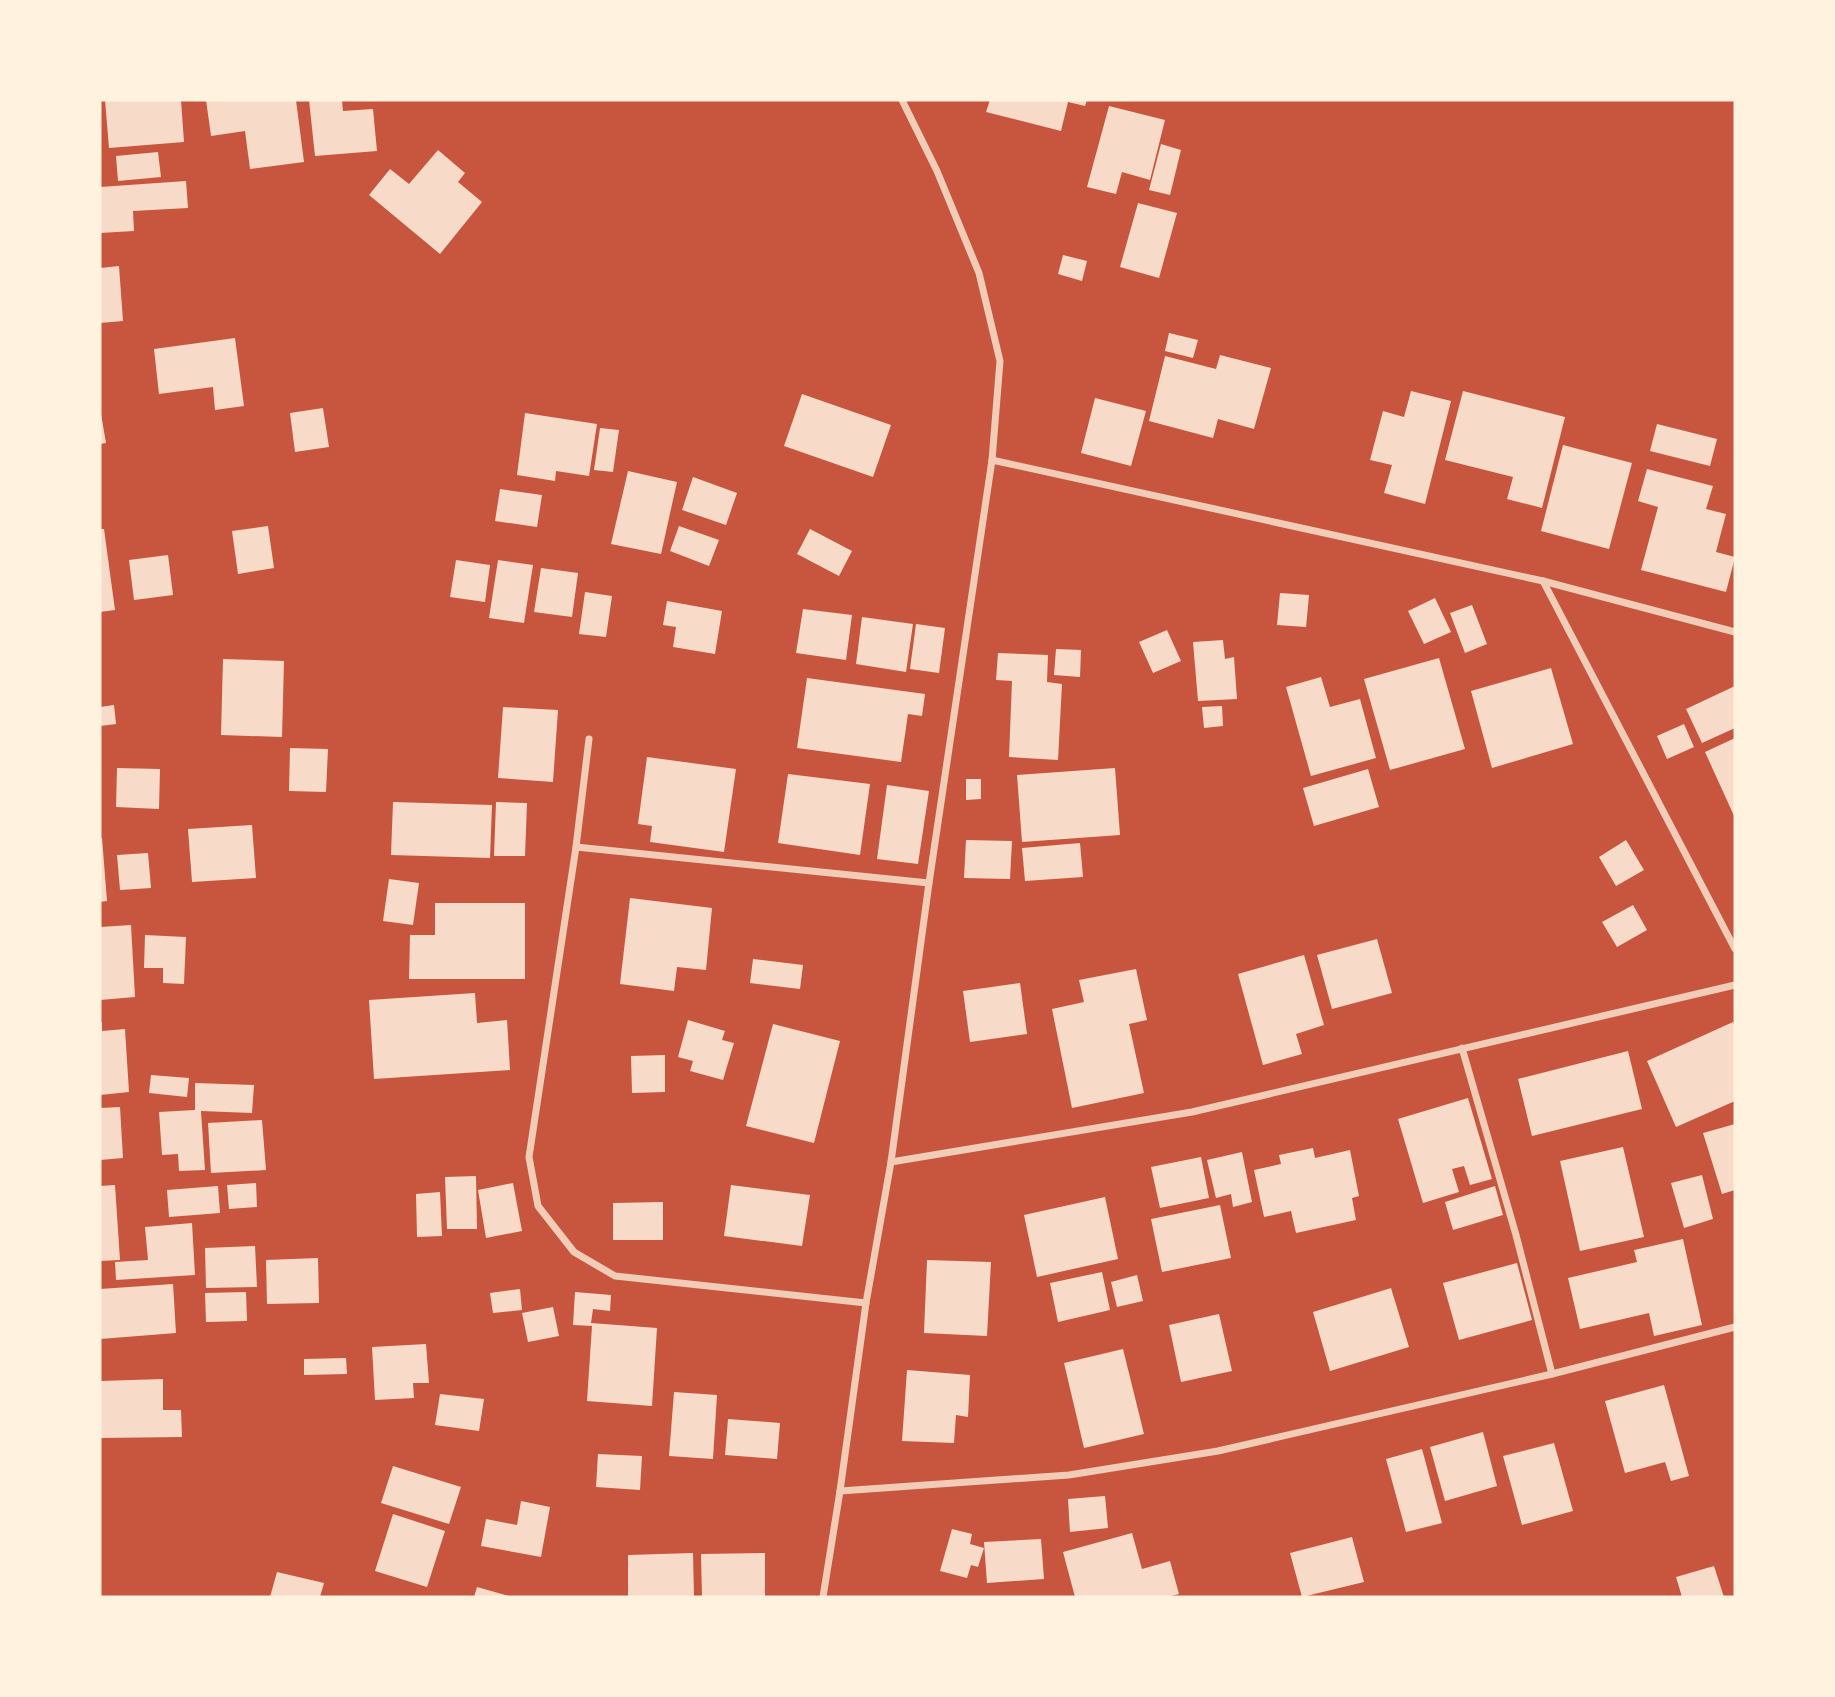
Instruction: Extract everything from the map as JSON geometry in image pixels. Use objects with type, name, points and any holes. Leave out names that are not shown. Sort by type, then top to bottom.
[{"type":"street","points":[[822,1597],[840,1491],[866,1303],[891,1163],[929,883],[992,460],[1000,361],[979,273],[937,171],[902,100]]},
{"type":"street","points":[[992,460],[1544,581],[1735,632]]},
{"type":"street","points":[[1544,581],[1735,949]]},
{"type":"street","points":[[589,739],[576,847],[529,1157],[538,1206],[574,1252],[615,1276],[866,1303]]},
{"type":"street","points":[[576,847],[929,883]]},
{"type":"street","points":[[891,1163],[1192,1112],[1735,985]]},
{"type":"street","points":[[1462,1048],[1516,1235],[1552,1374]]},
{"type":"street","points":[[840,1491],[1069,1475],[1219,1451],[1552,1374],[1735,1327]]},
{"type":"building","points":[[105,100],[181,100],[184,142],[109,148]]},
{"type":"building","points":[[206,100],[296,100],[304,162],[250,169],[245,131],[211,136]]},
{"type":"building","points":[[309,100],[342,100],[343,111],[373,109],[377,151],[315,156]]},
{"type":"building","points":[[990,100],[1087,100],[1085,106],[1068,102],[1061,131],[986,112]]},
{"type":"building","points":[[1109,106],[1165,120],[1150,180],[1122,172],[1116,194],[1087,187]]},
{"type":"building","points":[[1161,144],[1181,150],[1170,195],[1149,190]]},
{"type":"building","points":[[438,150],[465,173],[458,182],[482,202],[440,254],[369,195],[390,169],[409,184]]},
{"type":"building","points":[[158,152],[161,177],[118,181],[116,156]]},
{"type":"building","points":[[186,181],[188,208],[133,211],[134,231],[100,233],[100,187]]},
{"type":"building","points":[[1138,203],[1177,213],[1159,278],[1120,267]]},
{"type":"building","points":[[1063,255],[1087,261],[1082,281],[1058,274]]},
{"type":"building","points":[[119,266],[123,321],[100,323],[100,268]]},
{"type":"building","points":[[1169,333],[1198,340],[1193,358],[1165,351]]},
{"type":"building","points":[[235,338],[244,406],[215,410],[213,387],[159,394],[154,349]]},
{"type":"building","points":[[1220,355],[1271,368],[1254,429],[1218,419],[1213,438],[1149,421],[1165,356],[1216,369]]},
{"type":"building","points":[[1411,391],[1451,401],[1425,504],[1384,493],[1392,465],[1370,460],[1383,411],[1404,417]]},
{"type":"building","points":[[1463,391],[1565,417],[1542,508],[1507,499],[1513,477],[1445,460]]},
{"type":"building","points":[[802,394],[891,425],[873,477],[784,446]]},
{"type":"building","points":[[1095,398],[1146,411],[1131,466],[1081,453]]},
{"type":"building","points":[[100,408],[106,443],[100,444]]},
{"type":"building","points":[[323,408],[329,447],[295,452],[290,413]]},
{"type":"building","points":[[525,413],[597,424],[589,476],[556,471],[555,481],[517,475]]},
{"type":"building","points":[[1657,424],[1717,439],[1710,466],[1650,451]]},
{"type":"building","points":[[600,428],[619,430],[613,472],[594,470]]},
{"type":"building","points":[[1563,445],[1632,463],[1609,549],[1541,531]]},
{"type":"building","points":[[1647,469],[1713,486],[1706,509],[1726,514],[1716,552],[1735,557],[1726,592],[1641,570],[1658,507],[1638,501]]},
{"type":"building","points":[[628,471],[677,482],[661,554],[611,544]]},
{"type":"building","points":[[693,477],[737,493],[726,525],[682,510]]},
{"type":"building","points":[[500,489],[542,495],[537,527],[495,521]]},
{"type":"building","points":[[268,526],[274,568],[238,574],[232,531]]},
{"type":"building","points":[[679,526],[719,540],[709,566],[670,551]]},
{"type":"building","points":[[100,529],[104,529],[115,610],[100,612]]},
{"type":"building","points":[[810,529],[852,551],[839,576],[797,554]]},
{"type":"building","points":[[168,555],[173,595],[134,600],[129,560]]},
{"type":"building","points":[[456,560],[490,565],[485,602],[450,597]]},
{"type":"building","points":[[498,560],[533,565],[524,623],[489,618]]},
{"type":"building","points":[[541,568],[578,573],[572,617],[534,612]]},
{"type":"building","points":[[585,592],[612,596],[606,637],[579,634]]},
{"type":"building","points":[[1280,593],[1309,595],[1306,627],[1277,625]]},
{"type":"building","points":[[1435,598],[1451,632],[1424,644],[1408,611]]},
{"type":"building","points":[[667,601],[722,611],[715,654],[673,647],[676,627],[663,625]]},
{"type":"building","points":[[1472,605],[1487,644],[1465,653],[1450,613]]},
{"type":"building","points":[[803,609],[852,615],[846,660],[796,653]]},
{"type":"building","points":[[862,617],[913,624],[906,672],[856,664]]},
{"type":"building","points":[[916,624],[945,628],[939,673],[910,669]]},
{"type":"building","points":[[1167,630],[1181,661],[1153,673],[1139,642]]},
{"type":"building","points":[[1223,640],[1225,659],[1234,657],[1237,699],[1198,701],[1193,642]]},
{"type":"building","points":[[1056,649],[1081,650],[1080,677],[1054,675]]},
{"type":"building","points":[[998,653],[1048,655],[1047,682],[1062,684],[1058,760],[1009,757],[1012,681],[996,680]]},
{"type":"building","points":[[1439,658],[1465,749],[1390,770],[1364,679]]},
{"type":"building","points":[[223,659],[284,661],[282,737],[221,735]]},
{"type":"building","points":[[1551,668],[1573,744],[1492,768],[1471,691]]},
{"type":"building","points":[[1321,677],[1330,707],[1360,699],[1376,758],[1311,776],[1286,687]]},
{"type":"building","points":[[807,678],[925,694],[922,716],[908,714],[901,762],[797,748]]},
{"type":"building","points":[[1735,686],[1735,728],[1702,743],[1686,709]]},
{"type":"building","points":[[114,705],[116,724],[100,726],[100,707]]},
{"type":"building","points":[[1222,706],[1223,726],[1204,728],[1202,707]]},
{"type":"building","points":[[503,707],[558,710],[553,782],[498,778]]},
{"type":"building","points":[[1684,724],[1694,747],[1667,759],[1657,736]]},
{"type":"building","points":[[1735,738],[1735,818],[1705,752]]},
{"type":"building","points":[[290,748],[328,749],[326,792],[289,791]]},
{"type":"building","points":[[647,757],[736,769],[724,852],[650,842],[652,826],[638,824]]},
{"type":"building","points":[[117,768],[160,769],[159,809],[116,807]]},
{"type":"building","points":[[1115,768],[1120,835],[1022,842],[1017,775]]},
{"type":"building","points":[[1368,769],[1379,807],[1314,826],[1303,788]]},
{"type":"building","points":[[788,774],[870,784],[860,855],[778,843]]},
{"type":"building","points":[[966,779],[981,779],[981,799],[966,800]]},
{"type":"building","points":[[887,785],[929,791],[918,864],[877,859]]},
{"type":"building","points":[[393,802],[492,805],[490,858],[391,855]]},
{"type":"building","points":[[496,802],[527,803],[525,856],[494,856]]},
{"type":"building","points":[[252,825],[256,878],[192,882],[188,829]]},
{"type":"building","points":[[100,838],[107,901],[100,902]]},
{"type":"building","points":[[966,840],[1012,841],[1010,879],[964,878]]},
{"type":"building","points":[[1626,840],[1644,870],[1616,886],[1599,857]]},
{"type":"building","points":[[1080,843],[1083,877],[1025,881],[1022,848]]},
{"type":"building","points":[[148,853],[151,888],[120,890],[117,855]]},
{"type":"building","points":[[389,879],[419,883],[413,925],[383,921]]},
{"type":"building","points":[[630,898],[712,908],[706,970],[677,967],[674,991],[620,984]]},
{"type":"building","points":[[435,903],[525,903],[525,979],[409,979],[410,935],[435,935]]},
{"type":"building","points":[[1633,905],[1647,930],[1617,947],[1602,922]]},
{"type":"building","points":[[131,925],[135,997],[100,1000],[100,927]]},
{"type":"building","points":[[145,935],[186,937],[184,984],[163,983],[163,968],[144,968]]},
{"type":"building","points":[[1377,939],[1392,993],[1332,1009],[1317,955]]},
{"type":"building","points":[[1304,955],[1324,1025],[1296,1034],[1302,1054],[1263,1065],[1238,974]]},
{"type":"building","points":[[753,959],[803,965],[800,989],[750,983]]},
{"type":"building","points":[[1136,969],[1147,1020],[1129,1024],[1144,1093],[1072,1108],[1052,1009],[1084,1002],[1079,980]]},
{"type":"building","points":[[1020,983],[1027,1034],[970,1042],[963,991]]},
{"type":"building","points":[[475,993],[477,1023],[507,1020],[510,1070],[374,1079],[369,1000]]},
{"type":"building","points":[[688,1020],[725,1031],[722,1040],[734,1043],[723,1080],[690,1071],[693,1061],[678,1057]]},
{"type":"building","points":[[100,1022],[102,1031],[125,1029],[129,1092],[100,1095]]},
{"type":"building","points":[[1733,1022],[1735,1101],[1676,1127],[1647,1061]]},
{"type":"building","points":[[773,1024],[840,1041],[814,1143],[746,1126]]},
{"type":"building","points":[[1628,1051],[1642,1109],[1532,1136],[1518,1079]]},
{"type":"building","points":[[665,1055],[665,1092],[632,1093],[631,1056]]},
{"type":"building","points":[[151,1075],[189,1078],[187,1097],[149,1093]]},
{"type":"building","points":[[195,1083],[254,1085],[252,1113],[201,1111],[205,1170],[179,1171],[178,1154],[162,1155],[159,1112],[195,1110]]},
{"type":"building","points":[[1468,1098],[1492,1179],[1470,1185],[1464,1166],[1452,1169],[1459,1192],[1423,1203],[1398,1119]]},
{"type":"building","points":[[120,1107],[123,1158],[100,1160],[100,1108]]},
{"type":"building","points":[[262,1120],[266,1170],[211,1173],[208,1123]]},
{"type":"building","points":[[1735,1124],[1735,1190],[1722,1194],[1703,1133]]},
{"type":"building","points":[[1623,1147],[1644,1237],[1580,1251],[1560,1161]]},
{"type":"building","points":[[1313,1148],[1315,1158],[1350,1150],[1359,1196],[1352,1198],[1356,1220],[1296,1233],[1291,1211],[1264,1217],[1254,1170],[1281,1164],[1279,1155]]},
{"type":"building","points":[[1242,1152],[1252,1202],[1233,1207],[1231,1194],[1216,1198],[1207,1160]]},
{"type":"building","points":[[1201,1157],[1209,1198],[1160,1208],[1151,1167]]},
{"type":"building","points":[[1702,1175],[1713,1219],[1684,1228],[1671,1183]]},
{"type":"building","points":[[476,1176],[477,1229],[447,1229],[445,1177]]},
{"type":"building","points":[[256,1183],[257,1207],[229,1209],[227,1185]]},
{"type":"building","points":[[513,1183],[522,1231],[486,1238],[478,1190]]},
{"type":"building","points":[[115,1185],[120,1260],[100,1261],[100,1186]]},
{"type":"building","points":[[731,1185],[810,1195],[802,1246],[724,1236]]},
{"type":"building","points":[[218,1186],[220,1213],[169,1217],[167,1190]]},
{"type":"building","points":[[1495,1186],[1503,1215],[1453,1230],[1445,1202]]},
{"type":"building","points":[[440,1192],[442,1236],[417,1237],[416,1194]]},
{"type":"building","points":[[1105,1197],[1118,1259],[1037,1277],[1024,1215]]},
{"type":"building","points":[[663,1202],[663,1240],[613,1240],[613,1203]]},
{"type":"building","points":[[1220,1205],[1231,1258],[1162,1272],[1151,1219]]},
{"type":"building","points":[[192,1223],[195,1275],[116,1280],[115,1262],[148,1260],[145,1227]]},
{"type":"building","points":[[1683,1239],[1702,1325],[1654,1336],[1649,1313],[1580,1329],[1568,1278],[1637,1262],[1634,1250]]},
{"type":"building","points":[[255,1246],[257,1287],[206,1288],[205,1248]]},
{"type":"building","points":[[318,1258],[319,1303],[267,1304],[266,1260]]},
{"type":"building","points":[[927,1260],[991,1262],[987,1336],[924,1333]]},
{"type":"building","points":[[1517,1263],[1532,1320],[1459,1340],[1443,1283]]},
{"type":"building","points":[[1102,1272],[1110,1310],[1058,1322],[1050,1283]]},
{"type":"building","points":[[1137,1275],[1143,1301],[1117,1307],[1111,1282]]},
{"type":"building","points":[[173,1284],[176,1333],[100,1339],[100,1289]]},
{"type":"building","points":[[1391,1288],[1409,1347],[1330,1371],[1313,1312]]},
{"type":"building","points":[[520,1289],[522,1310],[493,1313],[490,1293]]},
{"type":"building","points":[[246,1292],[247,1321],[206,1322],[205,1293]]},
{"type":"building","points":[[575,1292],[611,1295],[610,1311],[593,1309],[591,1323],[657,1328],[652,1406],[587,1401],[592,1326],[573,1325]]},
{"type":"building","points":[[553,1307],[559,1336],[528,1342],[522,1313]]},
{"type":"building","points":[[1219,1314],[1232,1371],[1181,1382],[1169,1325]]},
{"type":"building","points":[[426,1344],[429,1383],[413,1383],[414,1398],[375,1400],[372,1347]]},
{"type":"building","points":[[1123,1349],[1144,1434],[1084,1448],[1064,1363]]},
{"type":"building","points":[[346,1358],[347,1374],[304,1375],[304,1359]]},
{"type":"building","points":[[907,1370],[970,1375],[968,1417],[956,1415],[954,1443],[902,1441]]},
{"type":"building","points":[[163,1379],[163,1410],[181,1410],[182,1437],[100,1438],[100,1381]]},
{"type":"building","points":[[1664,1385],[1689,1476],[1671,1481],[1665,1462],[1625,1473],[1605,1401]]},
{"type":"building","points":[[674,1392],[717,1395],[713,1459],[669,1456]]},
{"type":"building","points":[[440,1394],[484,1399],[479,1431],[435,1425]]},
{"type":"building","points":[[728,1419],[780,1423],[777,1459],[725,1455]]},
{"type":"building","points":[[1483,1432],[1497,1486],[1445,1501],[1430,1447]]},
{"type":"building","points":[[1554,1443],[1573,1511],[1522,1525],[1503,1456]]},
{"type":"building","points":[[1422,1449],[1442,1523],[1406,1532],[1386,1459]]},
{"type":"building","points":[[598,1454],[642,1456],[640,1490],[596,1487]]},
{"type":"building","points":[[393,1466],[461,1487],[449,1524],[381,1503]]},
{"type":"building","points":[[1105,1496],[1108,1528],[1070,1532],[1068,1499]]},
{"type":"building","points":[[521,1501],[550,1507],[541,1557],[481,1546],[486,1519],[517,1525]]},
{"type":"building","points":[[393,1514],[445,1531],[427,1587],[375,1571]]},
{"type":"building","points":[[952,1529],[972,1534],[970,1544],[984,1548],[978,1567],[971,1565],[967,1578],[940,1571]]},
{"type":"building","points":[[1132,1533],[1142,1569],[1170,1561],[1179,1594],[1167,1597],[1075,1597],[1063,1552]]},
{"type":"building","points":[[1352,1537],[1364,1582],[1302,1597],[1290,1553]]},
{"type":"building","points":[[1041,1539],[1044,1579],[987,1583],[984,1542]]},
{"type":"building","points":[[693,1553],[694,1597],[628,1597],[628,1555]]},
{"type":"building","points":[[765,1553],[765,1597],[702,1597],[701,1554]]},
{"type":"building","points":[[1714,1566],[1724,1597],[1682,1597],[1676,1577]]},
{"type":"building","points":[[277,1572],[324,1583],[320,1597],[270,1597]]},
{"type":"building","points":[[477,1587],[509,1596],[509,1597],[474,1597]]}]
